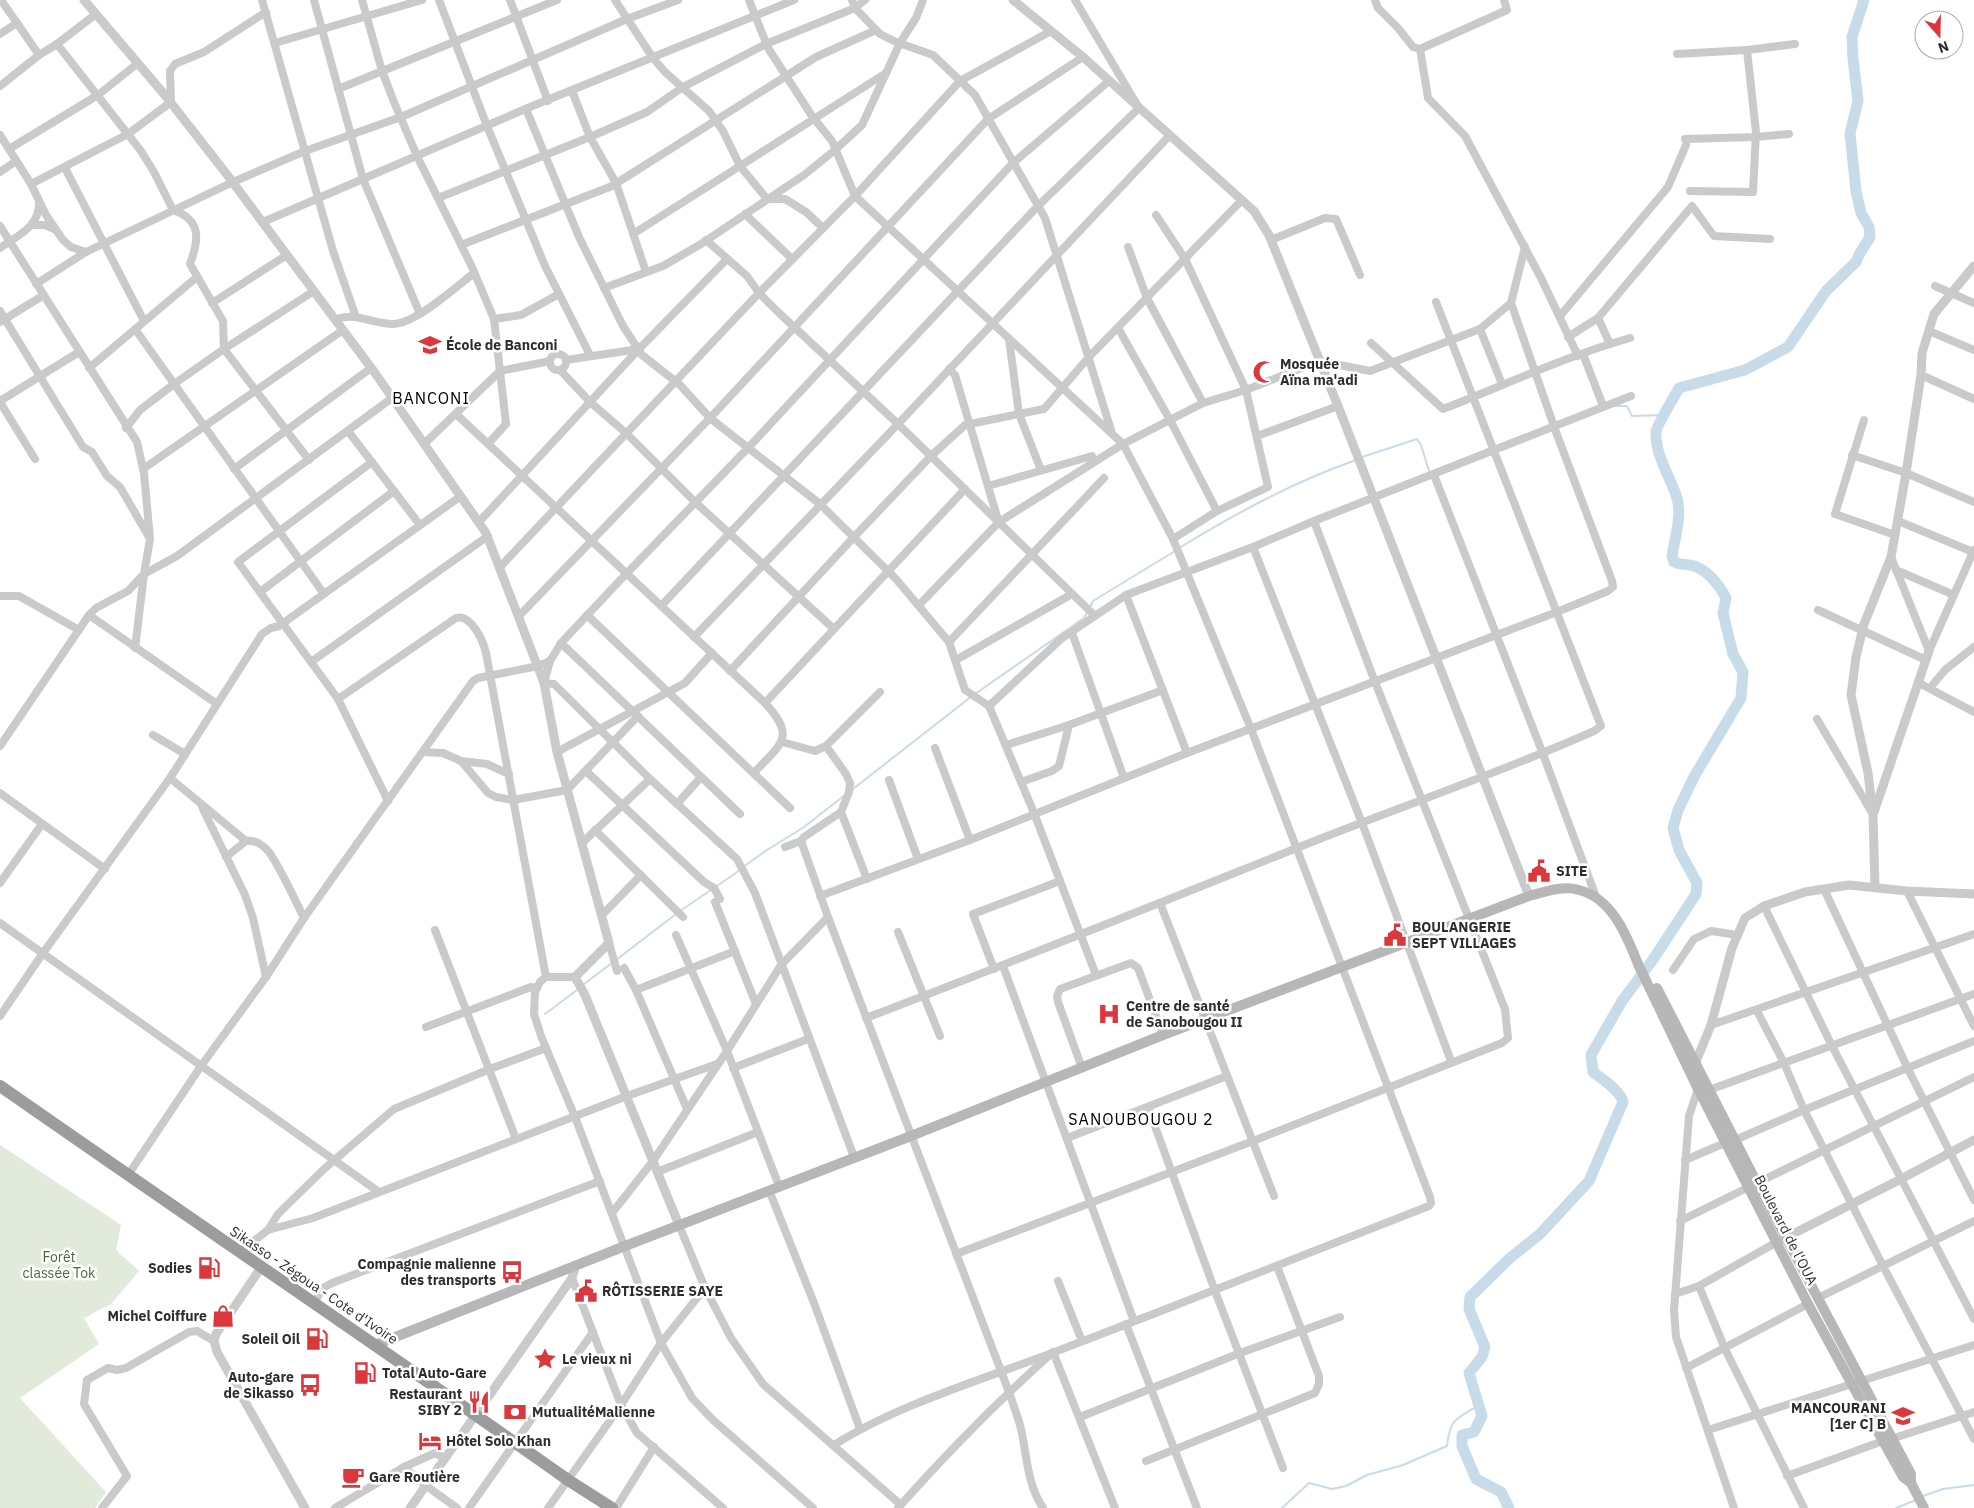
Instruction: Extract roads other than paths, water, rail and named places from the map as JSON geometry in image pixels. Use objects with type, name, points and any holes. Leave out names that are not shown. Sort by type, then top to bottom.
[{"type":"highway","name":"Sikasso - Zégoua - Cote d'Ivoire","points":[[0,1086],[568,1480],[612,1508]]},
{"type":"main road","points":[[375,1345],[624,1246],[911,1136],[1163,1035],[1529,896],[1554,889],[1578,889],[1596,897]]},
{"type":"main road","name":"Boulevard de l'OUA","points":[[1596,897],[1613,913],[1640,961],[1691,1065],[1698,1089],[1730,1141],[1753,1185],[1781,1240],[1808,1304],[1857,1383],[1887,1440],[1903,1477],[1913,1488],[1923,1507]]},
{"type":"main road","points":[[1691,1065],[1709,1090],[1730,1141]]},
{"type":"main road","points":[[1781,1240],[1818,1298],[1857,1383]]},
{"type":"street","points":[[1,0],[39,55]]},
{"type":"street","points":[[84,0],[170,102],[233,182],[371,368],[488,536],[544,683],[557,752],[603,914],[609,943],[620,969],[636,990],[687,1109]]},
{"type":"street","points":[[262,0],[333,251],[356,318]]},
{"type":"street","points":[[314,0],[363,179],[420,314]]},
{"type":"street","points":[[362,0],[382,71],[417,156],[461,245],[494,319],[506,424],[488,444]]},
{"type":"street","points":[[275,43],[422,0]]},
{"type":"street","points":[[439,0],[487,126],[526,220],[559,294],[590,356]]},
{"type":"street","points":[[510,0],[518,16],[548,100]]},
{"type":"street","points":[[338,89],[557,0]]},
{"type":"street","points":[[615,0],[653,58],[665,72],[709,111],[740,166],[767,199]]},
{"type":"street","points":[[36,284],[86,252],[233,182],[305,151],[401,117],[628,19],[678,0]]},
{"type":"street","points":[[749,0],[766,44],[786,78],[814,119],[832,141],[855,196],[1124,444],[1176,546],[1252,729],[1431,1203],[1429,1206],[1215,1291],[1000,1372],[860,1428],[834,1445]]},
{"type":"street","points":[[263,222],[526,109],[794,0]]},
{"type":"street","points":[[438,198],[647,112],[683,87],[766,44],[865,0]]},
{"type":"street","points":[[604,288],[663,266],[804,175],[835,150],[862,125],[900,43],[916,18],[923,0]]},
{"type":"street","points":[[1013,0],[1083,57],[1254,211],[1271,240],[1338,406],[1529,896]]},
{"type":"street","points":[[1075,0],[1139,108]]},
{"type":"street","points":[[1375,0],[1378,8],[1398,28],[1413,47],[1420,49],[1507,10],[1504,0]]},
{"type":"street","points":[[853,4],[876,30],[900,43],[933,55],[975,95],[1037,207],[1045,218],[1112,432]]},
{"type":"street","points":[[170,102],[170,71],[176,64],[204,52],[266,12]]},
{"type":"street","points":[[0,86],[96,14]]},
{"type":"street","points":[[0,34],[17,23]]},
{"type":"street","points":[[461,245],[616,183],[786,78],[816,57],[876,30]]},
{"type":"street","points":[[500,567],[759,293],[855,196],[960,81],[1051,31]]},
{"type":"street","points":[[57,44],[128,134],[154,172],[173,210],[183,214],[192,222],[197,233],[197,246],[190,264],[196,278],[223,321],[224,349],[309,460]]},
{"type":"street","points":[[1677,54],[1746,50],[1795,44]]},
{"type":"street","points":[[1420,49],[1428,98],[1465,136],[1525,247],[1560,316],[1568,337],[1580,355],[1603,406]]},
{"type":"street","points":[[1690,191],[1753,192],[1756,137],[1746,50]]},
{"type":"street","points":[[519,616],[710,418],[988,120],[1083,57]]},
{"type":"street","points":[[9,149],[98,96],[138,63]]},
{"type":"street","points":[[633,234],[886,73]]},
{"type":"street","points":[[544,683],[550,661],[561,643],[748,448],[1013,163],[1109,81]]},
{"type":"street","points":[[572,91],[590,137],[616,183],[646,272]]},
{"type":"street","points":[[31,184],[128,134],[170,102]]},
{"type":"street","points":[[661,606],[1037,207],[1139,108]]},
{"type":"street","points":[[526,109],[565,204],[604,288],[623,326],[642,355],[676,382],[710,418],[820,504],[888,571],[949,642],[965,690],[988,706],[1006,745],[1096,976]]},
{"type":"street","points":[[1560,316],[1668,187],[1685,142],[1789,134]]},
{"type":"street","points":[[0,135],[63,240],[71,247],[86,252]]},
{"type":"street","points":[[694,637],[1170,135]]},
{"type":"street","points":[[0,172],[16,161]]},
{"type":"street","points":[[65,168],[144,321]]},
{"type":"street","points":[[767,199],[785,199],[806,212],[823,228]]},
{"type":"street","points":[[730,671],[931,456],[965,425],[1044,409],[1088,358],[1242,200]]},
{"type":"street","points":[[0,248],[32,225],[39,213],[39,202]]},
{"type":"street","points":[[1568,337],[1598,318],[1692,206],[1714,236],[1770,239]]},
{"type":"street","points":[[745,214],[792,259]]},
{"type":"street","points":[[1156,215],[1185,259],[1246,390],[1268,487],[1217,512],[1176,546]]},
{"type":"street","points":[[1271,240],[1325,218],[1336,219],[1360,275]]},
{"type":"street","points":[[32,225],[45,225],[56,230]]},
{"type":"street","points":[[0,226],[126,428],[137,442],[150,520],[150,539],[135,648]]},
{"type":"street","points":[[706,240],[747,276],[759,293],[794,328],[898,424],[1091,612]]},
{"type":"street","points":[[1128,247],[1147,298],[1202,403]]},
{"type":"street","points":[[820,896],[970,840],[1187,753],[1437,659],[1557,612],[1608,591],[1613,587],[1534,372],[1511,303],[1525,247]]},
{"type":"street","points":[[212,303],[287,255]]},
{"type":"street","points":[[479,522],[639,349],[727,259]]},
{"type":"street","points":[[1875,887],[1873,815],[1868,773],[1851,695],[1856,657],[1862,630],[1890,557],[1895,535],[1921,375],[1922,353],[1934,314],[1974,266]]},
{"type":"street","points":[[335,320],[345,315],[393,324],[410,321],[474,273]]},
{"type":"street","points":[[89,368],[196,278]]},
{"type":"street","points":[[1935,286],[1974,303]]},
{"type":"street","points":[[126,428],[140,410],[174,384],[314,291]]},
{"type":"street","points":[[494,319],[521,315],[559,294]]},
{"type":"street","points":[[3,320],[44,295]]},
{"type":"street","points":[[866,1018],[994,970],[1298,848],[1543,754],[1601,726],[1436,302]]},
{"type":"street","points":[[919,605],[999,522],[1124,444],[1202,403],[1246,390],[1319,361],[1370,370],[1480,329],[1511,303]]},
{"type":"street","points":[[0,311],[3,320],[83,447],[92,452],[107,476],[120,487],[150,539]]},
{"type":"street","points":[[1598,318],[1610,344]]},
{"type":"street","points":[[1118,328],[1170,420],[1217,512]]},
{"type":"street","points":[[135,329],[324,594]]},
{"type":"street","points":[[1480,329],[1502,384]]},
{"type":"street","points":[[143,469],[343,330]]},
{"type":"street","points":[[1929,331],[1974,350]]},
{"type":"street","points":[[1371,343],[1443,409],[1502,384],[1630,338]]},
{"type":"street","points":[[1009,339],[1019,414],[1041,470]]},
{"type":"street","points":[[566,360],[639,349]]},
{"type":"street","points":[[35,459],[0,402],[79,352]]},
{"type":"street","points":[[424,444],[500,371],[550,361],[553,356],[558,354],[566,360],[565,368],[561,370]]},
{"type":"street","points":[[550,361],[553,369],[561,370],[590,402],[626,434],[695,502],[834,629]]},
{"type":"street","points":[[234,469],[371,368]]},
{"type":"street","points":[[949,369],[955,375],[999,522]]},
{"type":"street","points":[[1921,375],[1974,399]]},
{"type":"street","points":[[988,706],[1061,639],[1072,633],[1091,612],[1126,595],[1555,429],[1603,406],[1631,396]]},
{"type":"street","points":[[0,746],[89,615],[96,608],[128,590],[144,574],[177,556],[392,398]]},
{"type":"street","points":[[1256,436],[1338,406]]},
{"type":"street","points":[[456,414],[776,715],[784,729],[782,742],[754,773]]},
{"type":"street","points":[[1864,420],[1835,514],[1895,535]]},
{"type":"street","points":[[348,431],[420,526]]},
{"type":"street","points":[[1852,455],[1906,473],[1974,502]]},
{"type":"street","points":[[988,486],[1092,456]]},
{"type":"street","points":[[372,462],[238,562],[338,699],[388,801]]},
{"type":"street","points":[[1433,476],[1543,754],[1596,897]]},
{"type":"street","points":[[949,642],[1104,478]]},
{"type":"street","points":[[765,703],[965,489]]},
{"type":"street","points":[[260,592],[394,491]]},
{"type":"street","points":[[0,1016],[43,953],[170,778],[262,634],[283,623],[461,496]]},
{"type":"street","points":[[956,1254],[1253,1141],[1502,1043],[1508,1038],[1505,1010],[1375,682],[1314,521]]},
{"type":"street","points":[[1873,815],[1919,684],[1927,655],[1974,551],[1898,521]]},
{"type":"street","points":[[311,662],[488,536]]},
{"type":"street","points":[[1253,547],[1362,823],[1451,1062]]},
{"type":"street","points":[[1890,557],[1927,655]]},
{"type":"street","points":[[1896,570],[1954,595]]},
{"type":"street","points":[[956,660],[1072,594]]},
{"type":"street","points":[[1126,595],[1187,753]]},
{"type":"street","points":[[0,596],[18,596],[79,630]]},
{"type":"street","points":[[1818,610],[1862,630],[1927,655]]},
{"type":"street","points":[[89,615],[217,704]]},
{"type":"street","points":[[588,615],[790,808]]},
{"type":"street","points":[[338,699],[461,616],[466,618],[484,642],[546,977],[535,992],[534,1014],[546,1048],[600,1181],[661,1343],[692,1398],[712,1419],[813,1508]]},
{"type":"street","points":[[1072,633],[1124,778]]},
{"type":"street","points":[[561,643],[740,814]]},
{"type":"street","points":[[1930,688],[1945,670],[1974,647]]},
{"type":"street","points":[[557,752],[600,729],[636,714],[685,683],[712,653]]},
{"type":"street","points":[[128,1175],[201,1066],[266,977],[304,918],[473,681],[478,678],[538,666],[550,661]]},
{"type":"street","points":[[544,683],[554,684],[650,779],[737,859],[755,893],[808,1039],[854,1157]]},
{"type":"street","points":[[1919,684],[1974,712]]},
{"type":"street","points":[[1006,745],[1070,725],[1163,690]]},
{"type":"street","points":[[782,742],[815,751],[826,746],[880,692]]},
{"type":"street","points":[[461,761],[488,793],[496,798],[513,800],[567,790],[613,743],[636,714]]},
{"type":"street","points":[[1817,719],[1873,815]]},
{"type":"street","points":[[1021,782],[1052,771],[1059,766],[1070,725]]},
{"type":"street","points":[[153,736],[185,754]]},
{"type":"street","points":[[786,847],[801,841],[804,836],[841,812],[849,792],[850,783],[846,774],[826,746]]},
{"type":"street","points":[[935,748],[970,840]]},
{"type":"street","points":[[423,752],[443,753],[461,761],[487,764],[509,774]]},
{"type":"street","points":[[586,771],[704,882],[714,888],[756,1004]]},
{"type":"street","points":[[677,804],[701,777]]},
{"type":"street","points":[[170,778],[246,841]]},
{"type":"street","points":[[582,843],[650,779]]},
{"type":"street","points":[[889,780],[918,859]]},
{"type":"street","points":[[0,793],[105,869]]},
{"type":"street","points":[[200,804],[245,895],[254,918],[266,977]]},
{"type":"street","points":[[841,812],[867,878]]},
{"type":"street","points":[[0,883],[42,824]]},
{"type":"street","points":[[595,830],[684,917]]},
{"type":"street","points":[[226,857],[246,841],[252,840],[259,843],[269,852],[304,918]]},
{"type":"street","points":[[801,841],[866,1018],[1009,1392],[1021,1429],[1035,1497],[1043,1508]]},
{"type":"street","points":[[603,914],[640,875]]},
{"type":"street","points":[[994,970],[973,914],[1060,881]]},
{"type":"street","points":[[1691,1065],[1710,1025],[1744,918],[1764,906],[1805,892],[1849,885],[1907,891],[1974,894]]},
{"type":"street","points":[[1824,889],[1908,1069],[1974,1200]]},
{"type":"street","points":[[1907,891],[1974,1026]]},
{"type":"street","points":[[1160,903],[1274,1196]]},
{"type":"street","points":[[1764,906],[1831,1044],[1974,1319]]},
{"type":"street","points":[[612,1213],[653,1161],[716,1064],[727,1051],[781,965],[828,917]]},
{"type":"street","points":[[0,923],[379,1192]]},
{"type":"street","points":[[435,930],[516,1139]]},
{"type":"street","points":[[1673,970],[1694,939],[1711,931],[1738,935]]},
{"type":"street","points":[[898,932],[940,1036]]},
{"type":"street","points":[[1710,1025],[1974,934]]},
{"type":"street","points":[[676,935],[727,1051],[758,1132],[774,1188],[860,1428]]},
{"type":"street","points":[[546,977],[575,978],[609,943]]},
{"type":"street","points":[[636,990],[735,950]]},
{"type":"street","points":[[1082,1068],[1057,996],[1060,989],[1131,963],[1138,968],[1163,1035]]},
{"type":"street","points":[[1003,966],[1134,1321]]},
{"type":"street","points":[[575,978],[585,995],[705,1288],[731,1338],[763,1384],[834,1445],[899,1506],[948,1453],[1009,1392],[1054,1352]]},
{"type":"street","points":[[426,1028],[467,1010],[531,987],[537,988]]},
{"type":"street","points":[[1709,1090],[1831,1044],[1888,1026],[1974,994]]},
{"type":"street","points":[[1757,1010],[1784,1063],[1804,1110],[1974,1439]]},
{"type":"street","points":[[733,1068],[808,1039]]},
{"type":"street","points":[[1685,1160],[1974,1041]]},
{"type":"street","points":[[240,1252],[268,1230],[278,1214],[334,1160],[394,1109],[546,1048]]},
{"type":"street","points":[[268,1230],[313,1218],[627,1096],[716,1064]]},
{"type":"street","points":[[1067,1138],[1227,1076]]},
{"type":"street","points":[[1680,1221],[1974,1077]]},
{"type":"street","points":[[1698,1089],[1689,1116],[1685,1160],[1674,1310],[1676,1337],[1734,1508]]},
{"type":"street","points":[[1148,1107],[1215,1291],[1283,1468]]},
{"type":"street","points":[[657,1172],[758,1132]]},
{"type":"street","points":[[1675,1294],[1699,1286],[1781,1240],[1902,1180],[1974,1140]]},
{"type":"street","points":[[314,1302],[323,1288],[332,1283],[600,1181]]},
{"type":"street","points":[[1818,1298],[1974,1221]]},
{"type":"street","points":[[410,1508],[474,1414],[572,1278],[576,1265]]},
{"type":"street","points":[[262,1266],[216,1334],[214,1341],[217,1352],[305,1508]]},
{"type":"street","points":[[1146,1461],[1315,1393],[1319,1384],[1319,1376],[1277,1266]]},
{"type":"street","points":[[572,1278],[621,1406],[637,1433],[723,1508]]},
{"type":"street","points":[[1058,1281],[1082,1341]]},
{"type":"street","points":[[1699,1286],[1725,1349],[1804,1508]]},
{"type":"street","points":[[548,1508],[621,1406],[661,1343],[705,1288]]},
{"type":"street","points":[[1686,1368],[1808,1304]]},
{"type":"street","points":[[1080,1417],[1240,1353],[1340,1317]]},
{"type":"street","points":[[1126,1324],[1197,1508]]},
{"type":"street","points":[[102,1508],[126,1476],[84,1404],[87,1380],[108,1368],[117,1370],[126,1368],[189,1332],[197,1332],[214,1341]]},
{"type":"street","points":[[469,1508],[592,1332]]},
{"type":"street","points":[[1708,1430],[1974,1346]]},
{"type":"street","points":[[1054,1352],[1115,1508]]},
{"type":"street","points":[[1787,1476],[1887,1440],[1974,1412]]},
{"type":"street","points":[[616,1508],[654,1447]]},
{"type":"street","points":[[335,1508],[404,1467],[435,1453],[444,1458]]},
{"type":"street","points":[[404,1467],[457,1508]]},
{"type":"waterway","points":[[1509,1508],[1501,1492],[1476,1479],[1462,1446],[1462,1435],[1474,1432],[1482,1416],[1469,1373],[1482,1357],[1485,1347],[1469,1309],[1470,1297],[1510,1258],[1540,1234],[1589,1181],[1623,1102],[1615,1089],[1593,1072],[1591,1055],[1622,1001],[1652,961],[1696,894],[1697,883],[1679,850],[1673,828],[1678,810],[1695,775],[1741,698],[1743,672],[1733,654],[1723,613],[1726,598],[1717,583],[1704,571],[1694,566],[1674,562],[1672,556],[1679,509],[1673,487],[1660,456],[1656,432],[1679,388],[1745,370],[1788,347],[1826,291],[1856,262],[1870,237],[1869,227],[1861,213],[1856,191],[1850,133],[1858,101],[1852,37],[1864,0]]},
{"type":"waterway","points":[[1614,406],[1627,406],[1632,416],[1665,415]]},
{"type":"waterway","points":[[1362,457],[1417,439],[1421,445],[1430,474]]},
{"type":"waterway","points":[[1179,548],[1265,500],[1310,478],[1356,460]]},
{"type":"waterway","points":[[1090,607],[1093,601],[1175,551]]},
{"type":"waterway","points":[[975,694],[1084,618],[1088,611]]},
{"type":"waterway","points":[[853,789],[972,696]]},
{"type":"waterway","points":[[743,867],[804,827],[845,795]]},
{"type":"waterway","points":[[717,886],[740,870]]},
{"type":"waterway","points":[[680,911],[711,890]]},
{"type":"waterway","points":[[616,960],[676,914]]},
{"type":"waterway","points":[[584,984],[612,963]]},
{"type":"waterway","points":[[545,1014],[577,990]]},
{"type":"waterway","points":[[1282,1508],[1309,1483],[1332,1489],[1346,1486],[1367,1475],[1403,1465],[1447,1446],[1452,1424],[1465,1413],[1479,1405]]},
{"type":"waterway","points":[[1923,1496],[1943,1489],[1974,1485]]},
{"type":"waterway","points":[[1896,1508],[1916,1500]]},
{"type":"place","name":"École de Banconi","points":[[430,345]]},
{"type":"place","name":"Mosquée Aïna ma'adi","points":[[1264,372]]},
{"type":"place","name":"SITE","points":[[1539,871]]},
{"type":"place","name":"BOULANGERIE SEPT VILLAGES","points":[[1395,935]]},
{"type":"place","name":"Centre de santé de Sanobougou II","points":[[1109,1014]]},
{"type":"place","name":"Sodies","points":[[209,1268]]},
{"type":"place","name":"Compagnie malienne des transports","points":[[512,1272]]},
{"type":"place","name":"RÔTISSERIE SAYE","points":[[586,1291]]},
{"type":"place","name":"Michel Coiffure","points":[[223,1316]]},
{"type":"place","name":"Soleil Oil","points":[[317,1339]]},
{"type":"place","name":"Le vieux ni","points":[[545,1359]]},
{"type":"place","name":"Total Auto-Gare","points":[[365,1373]]},
{"type":"place","name":"Auto-gare de Sikasso","points":[[310,1385]]},
{"type":"place","name":"Restaurant SIBY 2","points":[[479,1402]]},
{"type":"place","name":"MutualitéMalienne","points":[[515,1412]]},
{"type":"place","name":"MANCOURANI [1er C] B","points":[[1903,1416]]},
{"type":"place","name":"Hôtel Solo Khan","points":[[430,1441]]},
{"type":"place","name":"Gare Routière","points":[[353,1477]]},
{"type":"district","name":"BANCONI","points":[[431,398]]},
{"type":"district","name":"SANOUBOUGOU 2","points":[[1141,1119]]},
{"type":"park label","name":"Forêt classée Tok","points":[[59,1266]]}]
